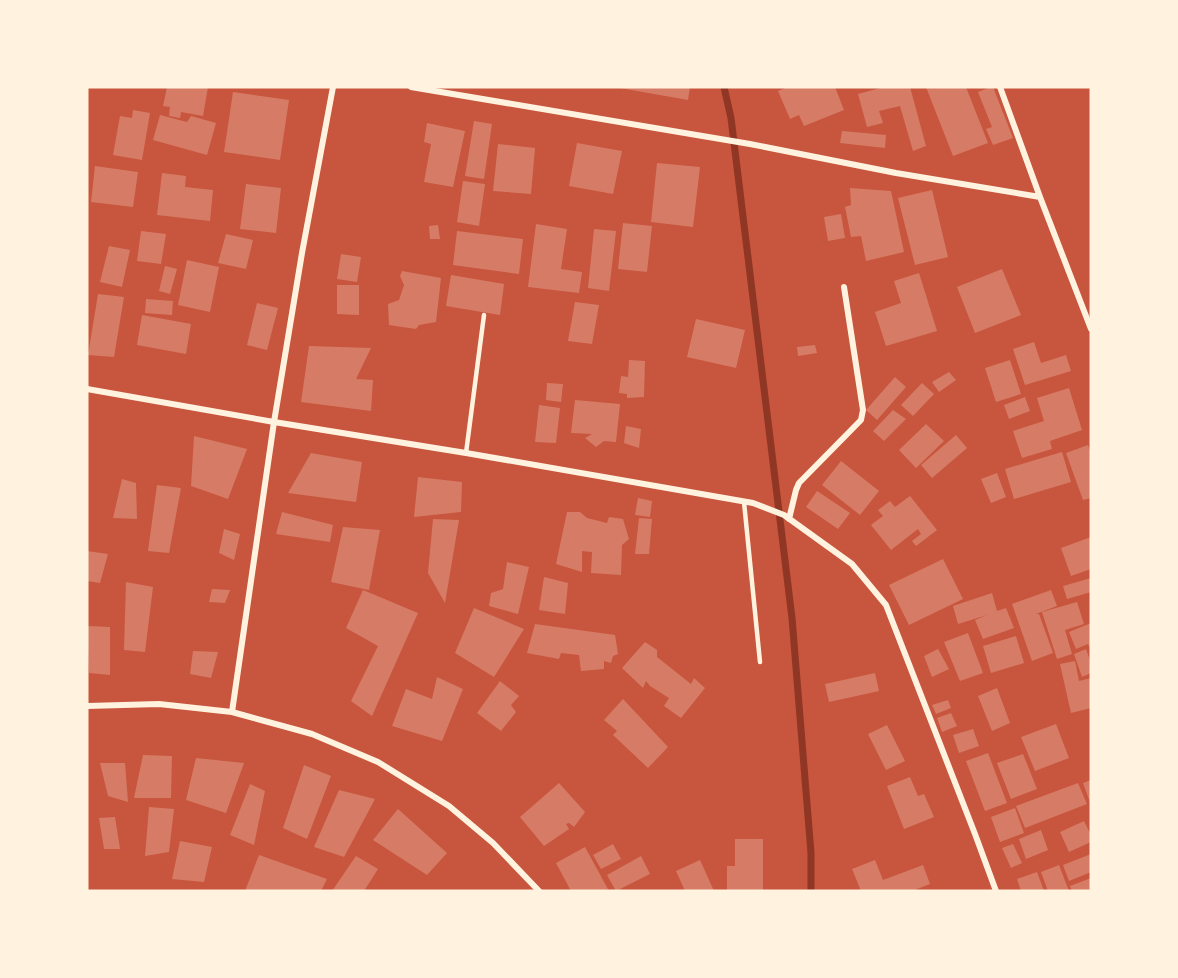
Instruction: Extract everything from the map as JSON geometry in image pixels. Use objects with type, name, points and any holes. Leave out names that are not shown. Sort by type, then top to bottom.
[{"type":"street","points":[[232,712],[274,422],[333,87]]},
{"type":"street","points":[[411,87],[710,137],[896,173],[1040,197]]},
{"type":"street","points":[[1000,87],[1091,329]]},
{"type":"street","points":[[787,517],[799,483],[861,420],[863,415],[844,287]]},
{"type":"street","points":[[87,389],[753,503],[787,517],[852,564],[886,605],[996,891]]},
{"type":"street","points":[[87,706],[159,704],[232,712],[312,734],[378,762],[449,807],[493,843],[539,891]]},
{"type":"lane","points":[[466,453],[484,315]]},
{"type":"lane","points":[[744,502],[760,662]]},
{"type":"building","points":[[167,87],[208,87],[203,116],[181,112],[180,118],[169,116],[170,107],[163,106]]},
{"type":"building","points":[[620,87],[690,87],[688,100]]},
{"type":"building","points":[[788,87],[835,87],[844,110],[804,126],[799,115],[790,119],[778,91]]},
{"type":"building","points":[[884,87],[910,87],[926,146],[913,151],[900,106],[879,111],[883,123],[867,127],[858,94]]},
{"type":"building","points":[[926,87],[966,87],[988,143],[953,156]]},
{"type":"building","points":[[993,87],[1013,138],[993,145],[986,129],[992,127],[978,92]]},
{"type":"building","points":[[233,92],[289,100],[280,160],[224,152]]},
{"type":"building","points":[[133,110],[150,113],[142,160],[113,155],[120,116],[132,118]]},
{"type":"building","points":[[160,115],[187,122],[191,116],[216,123],[207,155],[153,140]]},
{"type":"building","points":[[474,121],[492,124],[484,179],[465,176]]},
{"type":"building","points":[[427,123],[465,131],[453,187],[424,182],[431,144],[424,142]]},
{"type":"building","points":[[842,131],[886,135],[885,148],[840,143]]},
{"type":"building","points":[[577,143],[622,151],[613,194],[569,186]]},
{"type":"building","points":[[498,144],[535,148],[531,194],[493,191]]},
{"type":"building","points":[[657,163],[700,167],[693,227],[651,222]]},
{"type":"building","points":[[95,166],[138,172],[133,207],[91,202]]},
{"type":"building","points":[[162,173],[186,176],[185,187],[213,190],[210,221],[157,215]]},
{"type":"building","points":[[463,181],[485,184],[479,226],[457,222]]},
{"type":"building","points":[[246,184],[281,188],[276,233],[240,229]]},
{"type":"building","points":[[850,188],[891,191],[904,252],[866,261],[861,236],[851,237],[845,207],[851,205]]},
{"type":"building","points":[[932,190],[948,257],[915,265],[898,198]]},
{"type":"building","points":[[841,214],[845,238],[828,241],[824,217]]},
{"type":"building","points":[[623,223],[652,226],[647,272],[618,269]]},
{"type":"building","points":[[536,224],[567,229],[561,269],[582,272],[579,293],[528,287]]},
{"type":"building","points":[[438,225],[440,239],[430,239],[429,226]]},
{"type":"building","points":[[594,229],[616,231],[609,291],[588,288]]},
{"type":"building","points":[[141,231],[166,234],[161,264],[137,261]]},
{"type":"building","points":[[457,231],[523,239],[519,274],[453,265]]},
{"type":"building","points":[[226,234],[253,240],[246,269],[218,263]]},
{"type":"building","points":[[109,246],[130,250],[122,287],[100,282]]},
{"type":"building","points":[[341,254],[361,257],[357,282],[337,279]]},
{"type":"building","points":[[187,260],[219,267],[210,312],[178,305]]},
{"type":"building","points":[[165,266],[177,269],[170,294],[159,291]]},
{"type":"building","points":[[1002,269],[1021,315],[975,333],[957,287]]},
{"type":"building","points":[[402,271],[441,278],[436,322],[419,325],[416,329],[389,325],[388,304],[399,300],[404,285],[400,276]]},
{"type":"building","points":[[919,273],[937,331],[886,346],[875,312],[901,303],[894,281]]},
{"type":"building","points":[[451,275],[504,284],[500,315],[446,306]]},
{"type":"building","points":[[337,285],[359,285],[359,315],[337,314]]},
{"type":"building","points":[[98,294],[124,297],[114,357],[88,355]]},
{"type":"building","points":[[146,299],[173,301],[172,315],[145,313]]},
{"type":"building","points":[[575,302],[599,305],[592,344],[568,341]]},
{"type":"building","points":[[257,303],[278,308],[267,350],[247,345]]},
{"type":"building","points":[[142,315],[191,324],[186,354],[137,345]]},
{"type":"building","points":[[696,319],[745,330],[736,368],[687,357]]},
{"type":"building","points":[[1034,342],[1041,363],[1066,355],[1071,371],[1025,385],[1013,349]]},
{"type":"building","points":[[815,345],[817,353],[798,356],[797,347]]},
{"type":"building","points":[[309,346],[371,348],[356,379],[373,380],[371,411],[301,402]]},
{"type":"building","points":[[629,360],[645,361],[644,397],[627,398],[627,394],[619,393],[621,376],[628,377]]},
{"type":"building","points":[[1010,360],[1021,394],[996,402],[985,368]]},
{"type":"building","points":[[949,372],[956,380],[939,392],[932,382]]},
{"type":"building","points":[[895,377],[906,387],[877,420],[866,410]]},
{"type":"building","points":[[547,383],[563,384],[561,402],[546,400]]},
{"type":"building","points":[[922,383],[934,394],[913,416],[901,405]]},
{"type":"building","points":[[1069,388],[1082,430],[1050,441],[1052,449],[1022,458],[1013,431],[1044,421],[1037,398]]},
{"type":"building","points":[[1025,397],[1030,411],[1009,419],[1004,405]]},
{"type":"building","points":[[575,400],[620,404],[616,442],[604,441],[596,447],[585,438],[592,434],[571,433]]},
{"type":"building","points":[[539,405],[560,408],[556,443],[535,442]]},
{"type":"building","points":[[893,410],[906,419],[884,441],[873,431]]},
{"type":"building","points":[[926,424],[944,441],[916,468],[899,450]]},
{"type":"building","points":[[626,426],[641,429],[639,448],[624,443]]},
{"type":"building","points":[[956,435],[967,448],[932,478],[921,465]]},
{"type":"building","points":[[194,436],[247,449],[228,499],[191,486]]},
{"type":"building","points":[[1088,445],[1091,454],[1091,498],[1083,500],[1066,453]]},
{"type":"building","points":[[1062,452],[1071,482],[1014,499],[1005,469]]},
{"type":"building","points":[[311,453],[362,462],[356,502],[288,493]]},
{"type":"building","points":[[841,461],[879,491],[860,515],[822,485]]},
{"type":"building","points":[[997,473],[1006,497],[991,503],[981,479]]},
{"type":"building","points":[[418,477],[462,482],[461,512],[414,517]]},
{"type":"building","points":[[122,479],[136,483],[137,519],[113,518]]},
{"type":"building","points":[[157,485],[181,488],[169,553],[148,551]]},
{"type":"building","points":[[817,491],[850,513],[838,529],[806,507]]},
{"type":"building","points":[[910,496],[937,530],[916,546],[912,541],[921,534],[918,529],[891,550],[871,525],[883,516],[878,510],[890,501],[895,507]]},
{"type":"building","points":[[638,498],[652,501],[650,517],[635,515]]},
{"type":"building","points":[[282,512],[333,525],[330,542],[276,534]]},
{"type":"building","points":[[567,512],[580,512],[587,518],[607,523],[609,517],[623,519],[629,539],[622,545],[621,575],[591,573],[592,552],[582,551],[582,572],[556,564]]},
{"type":"building","points":[[639,518],[652,519],[649,554],[635,554]]},
{"type":"building","points":[[433,519],[459,520],[445,603],[428,573]]},
{"type":"building","points":[[343,527],[380,530],[369,590],[331,582]]},
{"type":"building","points":[[224,529],[240,534],[234,560],[219,553]]},
{"type":"building","points":[[1091,537],[1091,569],[1071,576],[1061,548]]},
{"type":"building","points":[[87,551],[108,554],[100,583],[87,581]]},
{"type":"building","points":[[943,559],[963,599],[909,625],[889,585]]},
{"type":"building","points":[[507,562],[529,567],[518,614],[489,606],[491,593],[503,589]]},
{"type":"building","points":[[544,577],[568,583],[565,614],[539,610]]},
{"type":"building","points":[[1091,578],[1091,592],[1067,599],[1063,586]]},
{"type":"building","points":[[126,582],[153,587],[145,652],[124,650]]},
{"type":"building","points":[[212,589],[230,590],[225,603],[209,602]]},
{"type":"building","points":[[363,590],[418,613],[372,716],[351,701],[378,646],[346,628]]},
{"type":"building","points":[[1051,590],[1057,606],[1036,614],[1039,614],[1053,653],[1032,661],[1012,604]]},
{"type":"building","points":[[992,593],[997,611],[1006,608],[1014,628],[983,639],[975,620],[987,615],[958,624],[953,606]]},
{"type":"building","points":[[1077,602],[1084,624],[1065,630],[1072,654],[1057,659],[1042,612]]},
{"type":"building","points":[[474,608],[524,629],[494,677],[455,653]]},
{"type":"building","points":[[1091,623],[1091,650],[1088,644],[1076,649],[1069,632]]},
{"type":"building","points":[[535,624],[615,635],[618,654],[613,656],[611,663],[604,661],[604,669],[581,671],[579,655],[561,653],[559,659],[527,653]]},
{"type":"building","points":[[87,626],[110,627],[110,675],[89,673]]},
{"type":"building","points":[[968,633],[983,673],[960,681],[944,642]]},
{"type":"building","points":[[1016,636],[1024,663],[991,673],[983,646]]},
{"type":"building","points":[[645,642],[657,650],[657,657],[691,684],[694,678],[705,688],[681,718],[664,706],[669,698],[646,681],[643,688],[622,668]]},
{"type":"building","points":[[938,649],[949,669],[932,677],[924,656]]},
{"type":"building","points":[[1086,649],[1091,663],[1091,673],[1082,677],[1074,654]]},
{"type":"building","points":[[193,651],[218,652],[211,678],[190,674]]},
{"type":"building","points":[[1075,661],[1079,681],[1091,678],[1091,708],[1071,713],[1060,664]]},
{"type":"building","points":[[875,673],[879,691],[829,702],[825,684]]},
{"type":"building","points":[[437,677],[463,689],[442,741],[392,726],[406,689],[432,699]]},
{"type":"building","points":[[500,681],[519,696],[511,705],[516,712],[501,731],[477,713]]},
{"type":"building","points":[[997,688],[1010,723],[992,731],[978,696]]},
{"type":"building","points":[[623,699],[668,747],[648,768],[613,735],[617,731],[604,720]]},
{"type":"building","points":[[948,700],[951,708],[936,714],[932,705]]},
{"type":"building","points":[[951,713],[957,726],[942,732],[937,718]]},
{"type":"building","points":[[1056,724],[1069,758],[1035,771],[1021,737]]},
{"type":"building","points":[[887,725],[905,761],[886,770],[868,734]]},
{"type":"building","points":[[973,729],[979,746],[959,753],[953,735]]},
{"type":"building","points":[[988,753],[1007,803],[985,811],[966,761]]},
{"type":"building","points":[[1023,754],[1037,789],[1011,799],[997,763]]},
{"type":"building","points":[[143,755],[172,756],[171,798],[134,798]]},
{"type":"building","points":[[196,758],[244,763],[226,813],[186,800]]},
{"type":"building","points":[[100,763],[125,763],[128,802],[108,796]]},
{"type":"building","points":[[304,765],[331,776],[307,839],[283,828]]},
{"type":"building","points":[[910,777],[918,796],[924,794],[934,817],[904,829],[887,786]]},
{"type":"building","points":[[1091,780],[1091,805],[1083,783]]},
{"type":"building","points":[[559,783],[585,812],[574,827],[569,823],[566,824],[569,829],[544,846],[520,817]]},
{"type":"building","points":[[1078,783],[1087,804],[1025,828],[1016,806]]},
{"type":"building","points":[[250,784],[265,791],[254,845],[230,835]]},
{"type":"building","points":[[339,790],[375,799],[344,857],[314,847]]},
{"type":"building","points":[[149,807],[174,809],[169,852],[145,856]]},
{"type":"building","points":[[1015,808],[1024,833],[1000,842],[991,817]]},
{"type":"building","points":[[398,809],[447,853],[427,875],[373,840]]},
{"type":"building","points":[[115,817],[120,849],[104,849],[99,818]]},
{"type":"building","points":[[1084,821],[1091,835],[1091,842],[1069,852],[1060,832]]},
{"type":"building","points":[[1041,830],[1048,850],[1026,859],[1019,839]]},
{"type":"building","points":[[735,839],[763,839],[763,891],[727,891],[727,866],[735,866]]},
{"type":"building","points":[[180,841],[212,847],[204,882],[172,879]]},
{"type":"building","points":[[613,844],[621,859],[601,869],[593,855]]},
{"type":"building","points":[[1013,844],[1022,863],[1011,868],[1002,848]]},
{"type":"building","points":[[585,847],[609,891],[571,891],[556,863]]},
{"type":"building","points":[[1091,854],[1091,872],[1069,881],[1063,865]]},
{"type":"building","points":[[259,855],[327,879],[321,891],[245,891]]},
{"type":"building","points":[[356,856],[378,869],[364,891],[332,891]]},
{"type":"building","points":[[641,856],[650,874],[616,891],[607,875]]},
{"type":"building","points":[[700,860],[714,891],[685,891],[676,871]]},
{"type":"building","points":[[875,860],[883,880],[923,865],[930,884],[912,891],[861,891],[852,869]]},
{"type":"building","points":[[1059,865],[1069,891],[1048,891],[1041,872]]},
{"type":"building","points":[[1037,872],[1044,891],[1021,891],[1017,879]]},
{"type":"building","points":[[1091,878],[1091,891],[1072,891],[1070,886]]},
{"type":"waterway","points":[[724,87],[731,118],[792,618],[811,853],[811,891]]}]
